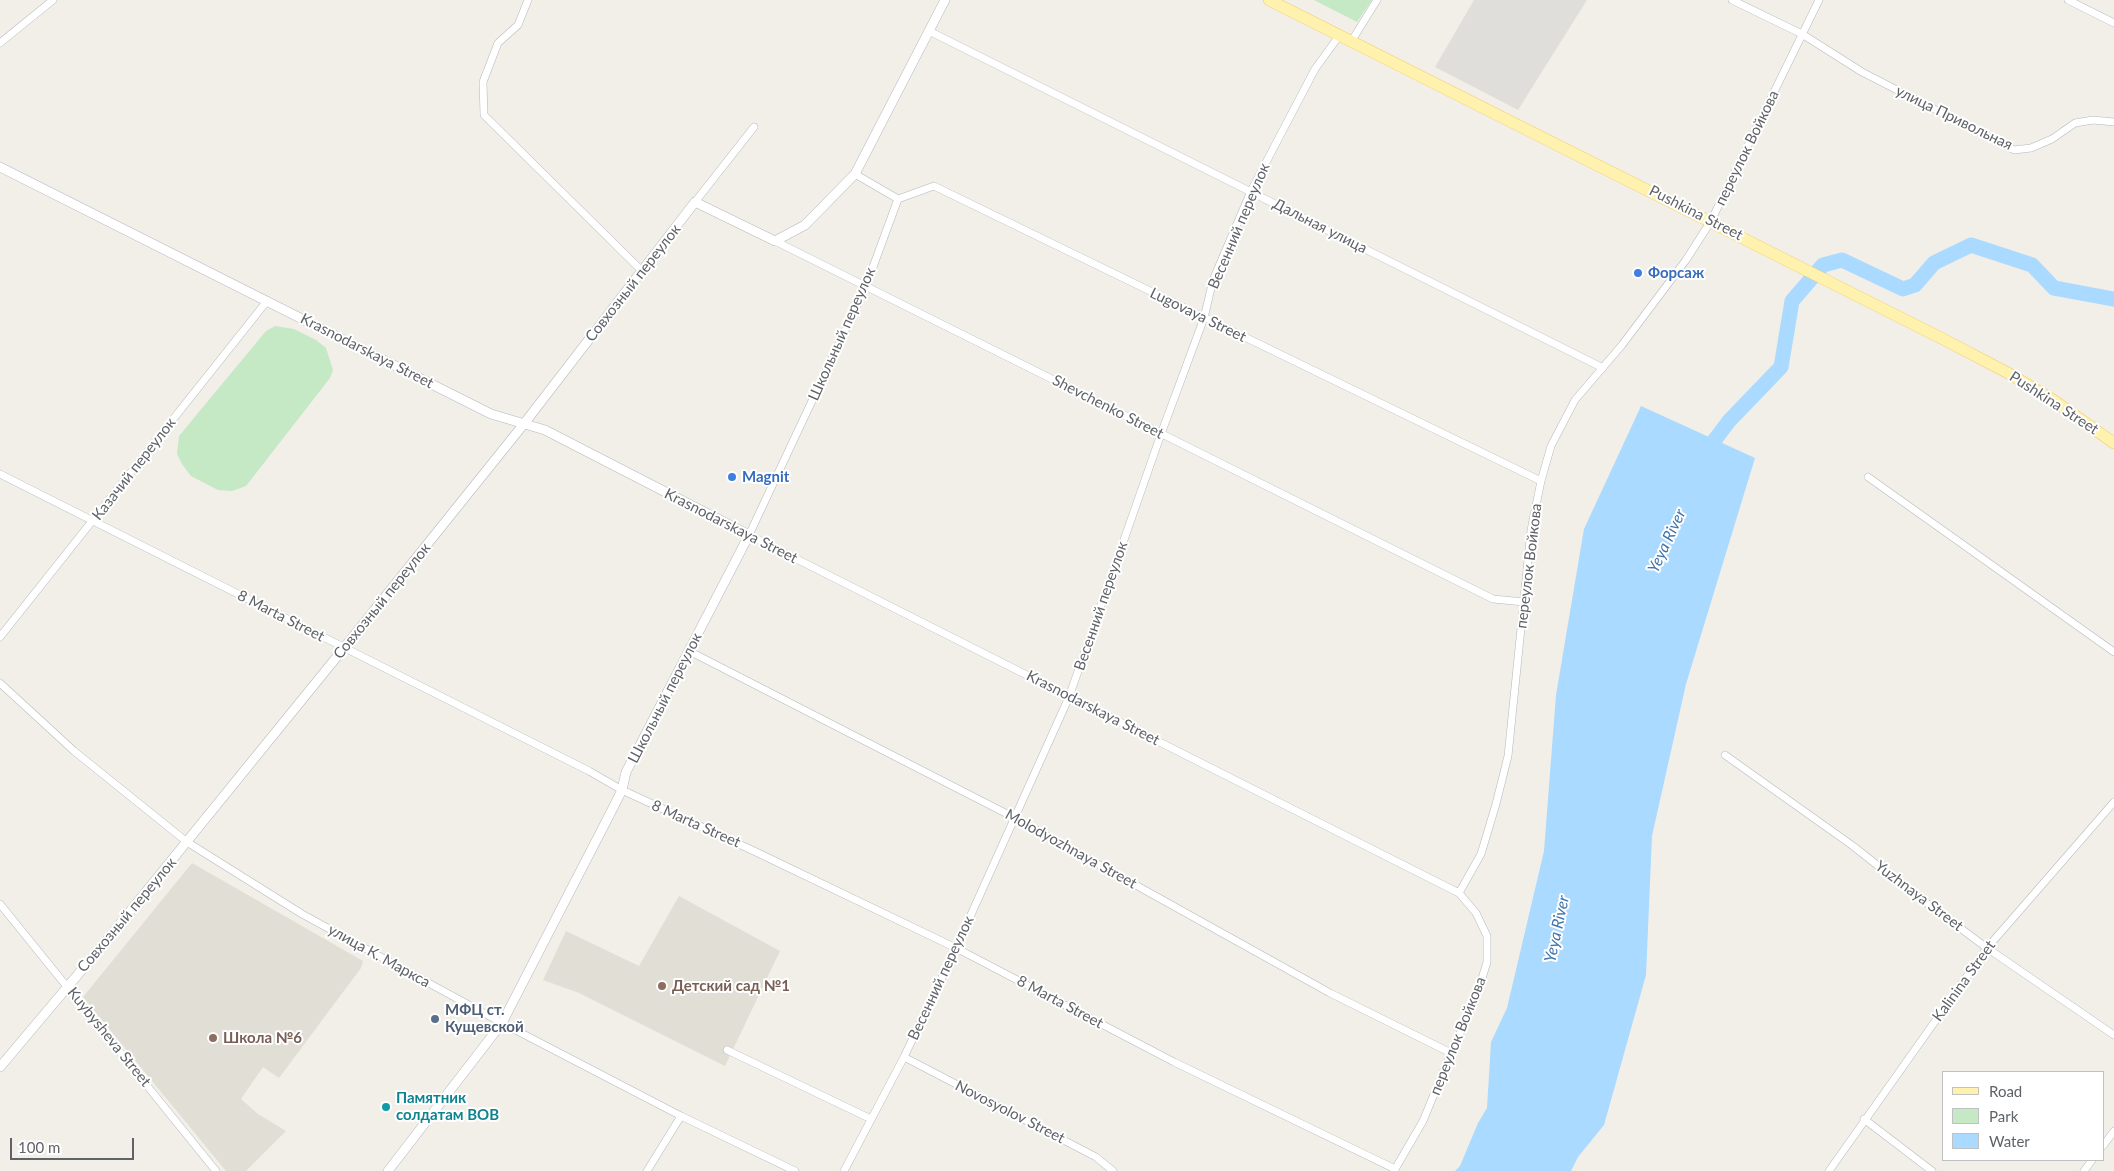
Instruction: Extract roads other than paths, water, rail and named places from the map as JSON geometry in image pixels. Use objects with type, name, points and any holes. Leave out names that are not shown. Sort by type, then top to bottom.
[{"type":"main road","name":"Pushkina Street","points":[[1269,0],[1770,250],[2008,373],[2053,400],[2114,443]]},
{"type":"street","points":[[0,43],[53,0]]},
{"type":"street","points":[[528,0],[518,24],[498,43],[483,82],[484,115],[642,271]]},
{"type":"street","points":[[775,241],[805,225],[855,174],[945,0]]},
{"type":"street","points":[[1351,42],[1377,0]]},
{"type":"street","name":"улица Привольная","points":[[1732,0],[1802,34],[1862,72],[2014,150],[2031,148],[2052,139],[2075,123],[2093,120],[2114,122]]},
{"type":"street","name":"переулок Войкова","points":[[1395,1170],[1423,1121],[1476,998],[1487,962],[1487,936],[1476,913],[1459,893],[1481,854],[1508,756],[1532,530],[1541,481],[1551,446],[1575,400],[1603,368],[1686,260],[1712,221],[1819,0]]},
{"type":"street","points":[[2068,0],[2114,23]]},
{"type":"street","name":"Дальная улица","points":[[929,31],[1603,368]]},
{"type":"street","name":"Весенний переулок","points":[[844,1171],[904,1057],[956,948],[1069,697],[1161,434],[1204,318],[1213,280],[1251,191],[1315,69],[1339,36]]},
{"type":"street","name":"Совхозный переулок","points":[[0,1067],[188,842],[523,425],[754,126]]},
{"type":"street","name":"Krasnodarskaya Street","points":[[0,167],[491,414],[545,430],[1459,893]]},
{"type":"street","points":[[855,174],[898,199]]},
{"type":"street","name":"Lugovaya Street","points":[[898,199],[934,186],[1541,481]]},
{"type":"street","name":"Школьный переулок","points":[[388,1171],[502,1023],[622,790],[626,772],[749,535],[866,286],[898,199]]},
{"type":"street","name":"Shevchenko Street","points":[[695,202],[1493,599],[1524,602]]},
{"type":"street","name":"Казачий переулок","points":[[0,636],[267,301]]},
{"type":"street","name":"8 Marta Street","points":[[0,474],[589,771],[622,790],[956,948],[1174,1062],[1395,1170]]},
{"type":"street","points":[[1868,477],[2114,652]]},
{"type":"street","name":"Molodyozhnaya Street","points":[[689,651],[1015,818],[1330,993],[1451,1053]]},
{"type":"street","name":"улица К. Маркса","points":[[0,683],[74,751],[188,842],[302,914],[502,1023],[680,1116],[794,1171]]},
{"type":"street","name":"Yuzhnaya Street","points":[[1725,755],[1853,846],[1987,948],[2114,1036]]},
{"type":"street","name":"Kalinina Street","points":[[1829,1171],[1864,1119],[1987,948],[2114,802]]},
{"type":"street","name":"Kuybysheva Street","points":[[0,904],[216,1171]]},
{"type":"street","points":[[727,1050],[871,1120]]},
{"type":"street","name":"Novosyolov Street","points":[[904,1057],[1096,1157],[1112,1171]]},
{"type":"street","points":[[647,1171],[680,1116]]},
{"type":"street","points":[[1864,1119],[1932,1171]]},
{"type":"street","points":[[2104,1145],[2114,1130]]},
{"type":"water","points":[[1641,406],[1755,458],[1686,684],[1652,836],[1646,975],[1604,1125],[1578,1157],[1571,1171],[1455,1171],[1460,1166],[1478,1123],[1487,1108],[1491,1042],[1507,1008],[1544,851],[1556,695],[1584,529]]},
{"type":"waterway","name":"Yeya River","points":[[1706,458],[1714,441],[1729,421],[1781,367],[1792,301],[1823,265],[1842,260],[1903,289],[1915,285],[1934,263],[1971,245],[2032,265],[2054,288],[2114,299]]},
{"type":"place","name":"Форсаж","points":[[1638,273]]},
{"type":"place","name":"Magnit","points":[[732,477]]},
{"type":"place","name":"Детский сад №1","points":[[662,986]]},
{"type":"place","name":"МФЦ ст. Кущевской","points":[[435,1019]]},
{"type":"place","name":"Школа №6","points":[[213,1038]]},
{"type":"place","name":"Памятник солдатам ВОВ","points":[[386,1107]]}]
